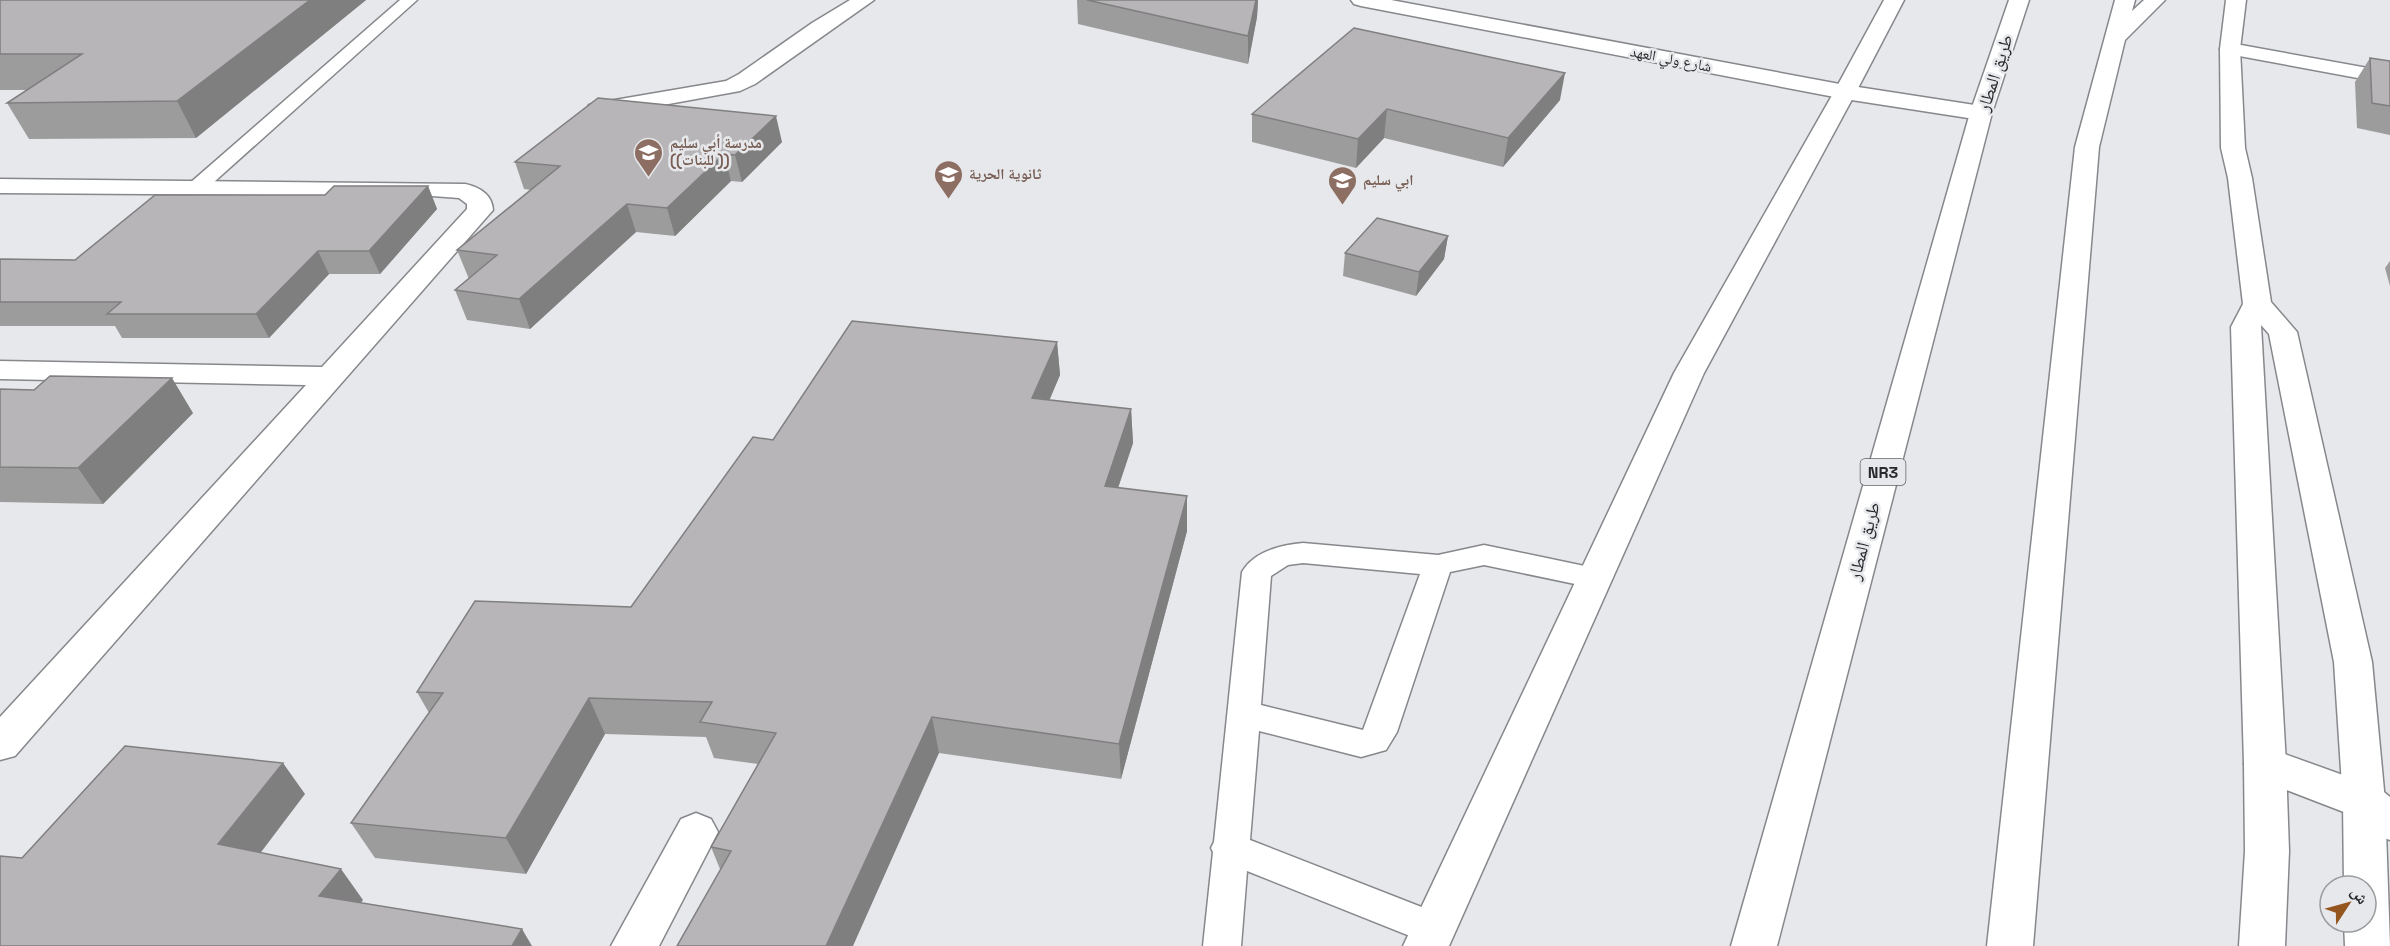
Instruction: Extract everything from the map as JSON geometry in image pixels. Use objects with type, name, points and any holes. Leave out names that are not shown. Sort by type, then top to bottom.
[{"type":"main road","points":[[577,119],[598,110],[732,86],[747,79],[819,27],[864,0]]},
{"type":"main road","name":"شارع ولي العهد","points":[[1361,0],[1845,92],[1981,112]]},
{"type":"main road","points":[[1430,937],[1689,373],[1894,0]]},
{"type":"main road","name":"طريق المطار","points":[[1754,946],[1981,112],[2019,0]]},
{"type":"main road","points":[[2010,946],[2087,147],[2125,0]]},
{"type":"main road","points":[[2115,38],[2155,0]]},
{"type":"main road","points":[[2236,0],[2230,49],[2233,148],[2240,178],[2257,304],[2283,332],[2353,662],[2377,811],[2368,946]]},
{"type":"main road","points":[[2230,49],[2390,78]]},
{"type":"main road","points":[[0,186],[432,189],[465,191],[480,201],[480,210],[0,744]]},
{"type":"main road","points":[[0,211],[34,186]]},
{"type":"main road","points":[[2257,304],[2245,327],[2265,764],[2267,851],[2262,946]]},
{"type":"main road","points":[[0,370],[330,376]]},
{"type":"main road","points":[[2265,764],[2377,811]]},
{"type":"main road","points":[[634,946],[696,832]]},
{"type":"lane","points":[[197,187],[409,0]]},
{"type":"lane","points":[[1222,946],[1229,848],[1257,572],[1267,562],[1285,554],[1303,553],[1438,565],[1484,555],[1594,578]]},
{"type":"lane","points":[[1244,714],[1361,744],[1374,741],[1380,732],[1438,565]]},
{"type":"lane","points":[[1229,848],[1430,937]]},
{"type":"building","points":[[0,0],[310,0],[177,101],[7,103],[82,54],[0,54]]},
{"type":"building","points":[[1087,0],[1256,0],[1248,36]]},
{"type":"building","points":[[1354,28],[1565,73],[1508,138],[1387,109],[1358,139],[1252,114]]},
{"type":"building","points":[[2370,58],[2390,61],[2390,106],[2372,103]]},
{"type":"building","points":[[598,98],[776,116],[735,155],[724,154],[667,208],[627,204],[519,299],[455,290],[497,255],[457,250],[560,166],[515,162]]},
{"type":"building","points":[[334,186],[428,186],[369,251],[318,251],[256,314],[107,314],[121,302],[0,302],[0,259],[75,260],[155,195],[325,195]]},
{"type":"building","points":[[1377,218],[1448,236],[1419,272],[1345,253]]},
{"type":"building","points":[[852,321],[1057,342],[1032,398],[1131,409],[1105,486],[1187,496],[1119,744],[932,717],[826,946],[677,946],[731,851],[711,847],[776,733],[700,722],[712,702],[589,698],[506,838],[351,823],[443,693],[417,692],[475,601],[631,607],[753,437],[773,440]]},
{"type":"building","points":[[50,376],[172,378],[78,468],[0,467],[0,389],[34,390]]},
{"type":"building","points":[[125,746],[283,763],[218,844],[341,869],[319,896],[522,929],[512,946],[0,946],[0,856],[22,858]]},
{"type":"place","name":"مدرسة أبي سليم ((للبنات ))","points":[[649,178]]},
{"type":"place","name":"ثانوية الحرية","points":[[948,200]]},
{"type":"place","name":"ابي سليم","points":[[1342,206]]}]
